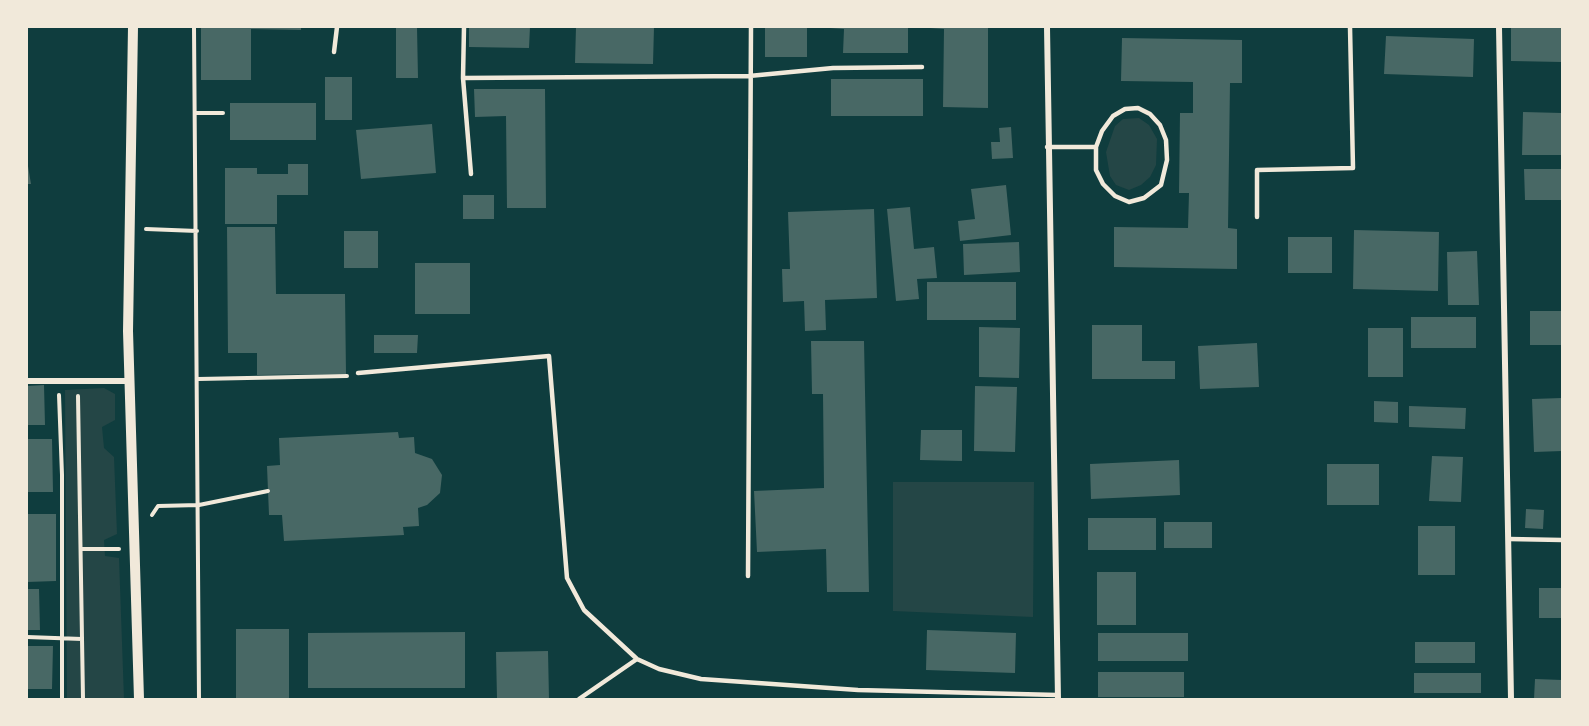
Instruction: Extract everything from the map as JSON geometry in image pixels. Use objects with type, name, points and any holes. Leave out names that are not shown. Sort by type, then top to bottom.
[{"type":"street","points":[[133,27],[129,381],[139,699]]},
{"type":"street","points":[[1047,27],[1047,147],[1058,697]]},
{"type":"street","points":[[1499,27],[1511,699]]},
{"type":"street","points":[[27,381],[129,381]]},
{"type":"lane","points":[[334,52],[337,27]]},
{"type":"lane","points":[[464,27],[463,78],[471,174]]},
{"type":"lane","points":[[747,576],[749,76],[752,27]]},
{"type":"lane","points":[[1257,217],[1257,170],[1353,168],[1350,27]]},
{"type":"lane","points":[[463,78],[749,76],[833,68],[922,67]]},
{"type":"lane","points":[[1138,108],[1150,114],[1160,125],[1166,140],[1167,160],[1161,185],[1144,198],[1129,202],[1115,196],[1103,184],[1096,170],[1096,147],[1102,131],[1113,116],[1125,110],[1138,108]]},
{"type":"lane","points":[[1047,147],[1096,147]]},
{"type":"lane","points":[[358,373],[549,356],[567,578],[584,610],[637,659],[659,669],[700,680],[858,690],[1058,697]]},
{"type":"lane","points":[[1509,539],[1562,540]]},
{"type":"lane","points":[[579,699],[637,659]]},
{"type":"path","points":[[194,27],[199,699]]},
{"type":"path","points":[[195,113],[223,113]]},
{"type":"path","points":[[129,228],[196,231]]},
{"type":"path","points":[[198,379],[329,377],[355,376],[358,373]]},
{"type":"path","points":[[58,381],[62,476],[62,699]]},
{"type":"path","points":[[78,381],[83,699]]},
{"type":"path","points":[[199,505],[268,490]]},
{"type":"path","points":[[27,637],[82,639]]},
{"type":"shaded area","points":[[1139,118],[1149,125],[1157,139],[1156,165],[1150,177],[1141,185],[1129,190],[1116,185],[1110,176],[1106,152],[1115,126],[1123,119]]},
{"type":"shaded area","points":[[104,388],[115,394],[115,420],[102,427],[104,448],[114,457],[117,534],[104,540],[105,556],[119,558],[124,699],[67,699],[65,390]]},
{"type":"shaded area","points":[[893,482],[1034,482],[1033,617],[893,611]]},
{"type":"building","points":[[201,27],[301,27],[301,30],[251,29],[251,80],[201,80]]},
{"type":"building","points":[[396,27],[417,27],[418,78],[396,78]]},
{"type":"building","points":[[469,27],[530,27],[529,48],[469,47]]},
{"type":"building","points":[[576,27],[654,27],[653,64],[575,63]]},
{"type":"building","points":[[765,27],[807,27],[807,57],[765,57]]},
{"type":"building","points":[[816,27],[908,27],[908,53],[843,53],[844,29]]},
{"type":"building","points":[[916,27],[988,27],[988,108],[943,107],[944,29]]},
{"type":"building","points":[[1511,27],[1562,27],[1562,62],[1511,61]]},
{"type":"building","points":[[1386,36],[1474,39],[1473,77],[1384,74]]},
{"type":"building","points":[[1122,38],[1242,40],[1242,83],[1230,83],[1228,228],[1237,229],[1237,269],[1114,267],[1114,227],[1188,228],[1189,193],[1179,193],[1180,113],[1193,113],[1193,82],[1121,81]]},
{"type":"building","points":[[325,77],[352,77],[352,120],[325,120]]},
{"type":"building","points":[[831,79],[923,79],[923,116],[831,116]]},
{"type":"building","points":[[474,89],[545,89],[546,208],[507,208],[506,116],[475,117]]},
{"type":"building","points":[[230,103],[316,103],[316,140],[230,140]]},
{"type":"building","points":[[1523,112],[1562,113],[1562,155],[1522,155]]},
{"type":"building","points":[[432,124],[436,173],[361,179],[356,130]]},
{"type":"building","points":[[1011,127],[1013,158],[992,159],[991,142],[1000,142],[999,128]]},
{"type":"building","points":[[27,160],[31,184],[27,184]]},
{"type":"building","points":[[288,164],[308,164],[308,195],[277,195],[277,224],[225,224],[225,168],[257,168],[257,174],[288,174]]},
{"type":"building","points":[[1524,169],[1562,169],[1562,200],[1525,200]]},
{"type":"building","points":[[1006,185],[1011,235],[960,241],[958,221],[975,219],[971,189]]},
{"type":"building","points":[[463,195],[494,195],[494,219],[463,219]]},
{"type":"building","points":[[910,207],[914,249],[934,247],[937,278],[917,279],[919,299],[896,301],[887,209]]},
{"type":"building","points":[[874,209],[877,298],[825,300],[826,330],[805,331],[804,301],[783,302],[782,269],[790,269],[788,212]]},
{"type":"building","points":[[227,227],[275,227],[276,294],[345,294],[346,374],[257,375],[257,353],[228,353]]},
{"type":"building","points":[[1354,230],[1439,232],[1438,291],[1353,289]]},
{"type":"building","points":[[344,231],[378,231],[378,268],[344,268]]},
{"type":"building","points":[[1288,237],[1332,237],[1332,273],[1288,273]]},
{"type":"building","points":[[1019,242],[1020,272],[964,275],[963,244]]},
{"type":"building","points":[[1477,251],[1479,305],[1448,305],[1447,252]]},
{"type":"building","points":[[415,263],[470,263],[470,314],[415,314]]},
{"type":"building","points":[[927,282],[1016,282],[1016,320],[927,320]]},
{"type":"building","points":[[1530,311],[1562,311],[1562,345],[1530,345]]},
{"type":"building","points":[[1411,317],[1476,317],[1476,348],[1411,348]]},
{"type":"building","points":[[1092,325],[1142,325],[1142,361],[1175,361],[1175,379],[1092,379]]},
{"type":"building","points":[[979,327],[1020,328],[1019,378],[979,377]]},
{"type":"building","points":[[1368,328],[1403,328],[1403,377],[1368,377]]},
{"type":"building","points":[[374,335],[418,335],[417,353],[374,353]]},
{"type":"building","points":[[811,341],[864,341],[869,592],[827,592],[826,549],[757,552],[754,491],[824,488],[823,394],[812,394]]},
{"type":"building","points":[[1257,343],[1259,387],[1200,389],[1198,346]]},
{"type":"building","points":[[44,385],[45,425],[27,425],[27,386]]},
{"type":"building","points":[[975,386],[1017,387],[1015,452],[974,451]]},
{"type":"building","points":[[1562,398],[1562,451],[1534,452],[1532,399]]},
{"type":"building","points":[[1374,401],[1398,402],[1398,423],[1374,422]]},
{"type":"building","points":[[1409,406],[1466,408],[1465,429],[1409,427]]},
{"type":"building","points":[[921,430],[962,430],[962,461],[920,460]]},
{"type":"building","points":[[398,432],[399,438],[414,437],[415,453],[432,459],[442,475],[440,493],[427,505],[418,508],[419,526],[403,527],[404,535],[284,541],[282,515],[269,515],[267,466],[280,465],[279,438]]},
{"type":"building","points":[[27,439],[52,439],[53,492],[27,492]]},
{"type":"building","points":[[1432,456],[1463,457],[1461,502],[1429,501]]},
{"type":"building","points":[[1179,460],[1180,495],[1091,499],[1090,464]]},
{"type":"building","points":[[1327,464],[1379,464],[1379,505],[1327,505]]},
{"type":"building","points":[[1526,509],[1544,510],[1543,529],[1525,528]]},
{"type":"building","points":[[27,514],[56,514],[56,581],[27,582]]},
{"type":"building","points":[[1088,518],[1156,518],[1156,550],[1088,550]]},
{"type":"building","points":[[1164,522],[1212,522],[1212,548],[1164,548]]},
{"type":"building","points":[[1418,526],[1455,526],[1455,575],[1418,575]]},
{"type":"building","points":[[1097,572],[1136,572],[1136,625],[1097,625]]},
{"type":"building","points":[[1539,588],[1562,588],[1562,618],[1539,618]]},
{"type":"building","points":[[27,589],[39,589],[40,630],[27,630]]},
{"type":"building","points":[[236,629],[289,629],[289,699],[236,699]]},
{"type":"building","points":[[927,630],[1016,633],[1015,673],[926,670]]},
{"type":"building","points":[[465,632],[465,688],[308,688],[308,633]]},
{"type":"building","points":[[1098,633],[1188,633],[1188,661],[1098,661]]},
{"type":"building","points":[[1415,642],[1475,642],[1475,663],[1415,663]]},
{"type":"building","points":[[27,646],[53,646],[52,689],[27,689]]},
{"type":"building","points":[[548,651],[549,699],[497,699],[496,652]]},
{"type":"building","points":[[1098,672],[1184,672],[1184,697],[1098,697]]},
{"type":"building","points":[[1414,673],[1481,673],[1481,693],[1414,693]]},
{"type":"building","points":[[1535,679],[1562,680],[1562,699],[1534,699]]}]
